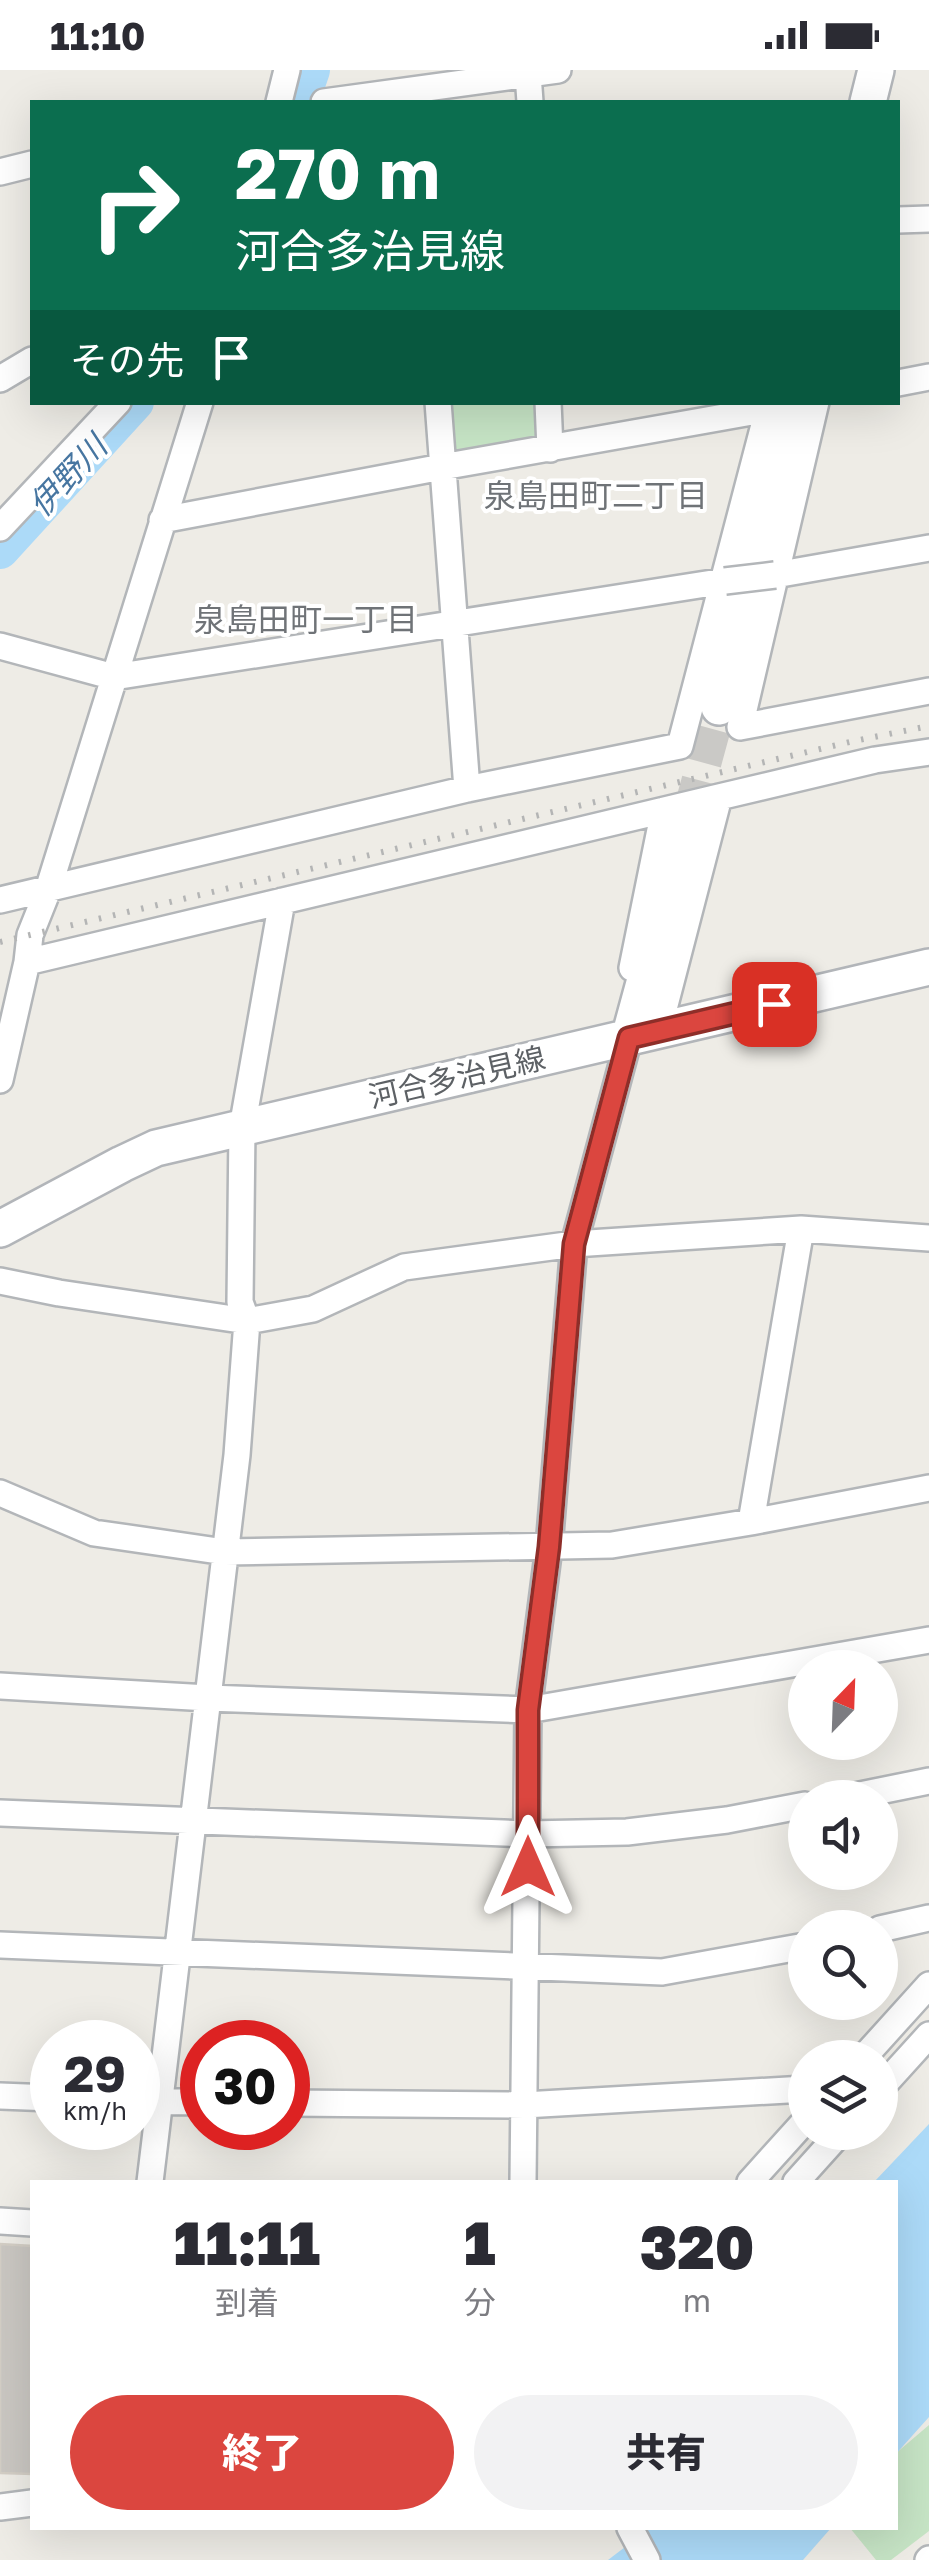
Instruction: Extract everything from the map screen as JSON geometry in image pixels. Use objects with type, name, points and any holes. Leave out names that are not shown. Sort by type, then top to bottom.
[{"type":"main road","points":[[868,100],[876,70]]},
{"type":"main road","points":[[719,708],[777,405]]},
{"type":"main road","points":[[635,1037],[691,807]]},
{"type":"main road","name":"河合多治見線","points":[[0,1230],[156,1148],[929,968]]},
{"type":"street","points":[[279,100],[286,70]]},
{"type":"street","points":[[339,100],[558,70]]},
{"type":"street","points":[[528,74],[530,100]]},
{"type":"street","points":[[0,172],[30,164]]},
{"type":"street","points":[[900,220],[929,219]]},
{"type":"street","points":[[0,379],[30,361]]},
{"type":"street","points":[[900,382],[929,377]]},
{"type":"street","points":[[0,528],[115,405]]},
{"type":"street","points":[[0,1080],[34,922],[48,890],[199,405]]},
{"type":"street","points":[[438,405],[467,789]]},
{"type":"street","points":[[548,405],[550,450]]},
{"type":"street","points":[[0,900],[467,789],[680,746],[777,405],[162,520]]},
{"type":"street","points":[[815,405],[740,727],[929,691]]},
{"type":"street","points":[[0,646],[114,677],[929,548]]},
{"type":"street","points":[[27,962],[691,807],[875,760],[929,752]]},
{"type":"street","points":[[160,2048],[180,1952],[192,1821],[237,1455],[247,1321],[240,1302],[242,1128],[282,901]]},
{"type":"street","points":[[523,2180],[528,1710],[549,1547],[574,1244],[635,1037]]},
{"type":"street","points":[[751,1522],[801,1229]]},
{"type":"street","points":[[0,1280],[59,1294],[247,1321],[313,1310],[404,1267],[574,1244],[801,1229],[929,1238]]},
{"type":"street","points":[[0,1493],[94,1533],[225,1552],[612,1545],[929,1488]]},
{"type":"street","points":[[0,1686],[528,1710],[929,1640]]},
{"type":"street","points":[[898,1787],[929,1781]]},
{"type":"street","points":[[0,1813],[528,1834],[627,1832],[788,1808]]},
{"type":"street","points":[[898,1926],[929,1918]]},
{"type":"street","points":[[0,1944],[662,1972],[788,1949]]},
{"type":"street","points":[[879,2040],[929,1985]]},
{"type":"street","points":[[898,2070],[929,2036]]},
{"type":"street","points":[[310,2103],[524,2104],[788,2090]]},
{"type":"street","points":[[0,2096],[30,2097]]},
{"type":"street","points":[[752,2180],[788,2140]]},
{"type":"street","points":[[150,2150],[150,2180]]},
{"type":"street","points":[[798,2180],[825,2150]]},
{"type":"street","points":[[0,2221],[30,2223]]},
{"type":"street","points":[[0,2507],[30,2503]]},
{"type":"street","points":[[631,2530],[647,2560]]},
{"type":"green space","points":[[447,405],[539,405],[541,432],[533,441],[455,455],[450,449]]},
{"type":"green space","points":[[929,2425],[929,2531],[891,2560],[876,2560],[852,2530],[898,2530],[898,2451]]},
{"type":"water","points":[[929,2124],[929,2417],[898,2452],[898,2180],[876,2180]]},
{"type":"water","points":[[647,2530],[829,2530],[803,2560],[608,2560]]},
{"type":"building","points":[[0,2244],[30,2246],[30,2474],[0,2473]]},
{"type":"waterway","name":"伊野川","points":[[301,100],[311,70]]},
{"type":"waterway","name":"伊野川","points":[[0,550],[132,405]]},
{"type":"tunnel","points":[[690,814],[719,707]]},
{"type":"railway","points":[[0,942],[929,726]]},
{"type":"district","name":"泉島田町二丁目","points":[[596,496]]},
{"type":"district","name":"泉島田町一丁目","points":[[306,620]]},
{"type":"route","points":[[528,1867],[528,1710],[549,1547],[574,1244],[629,1038],[774,1004]]}]
